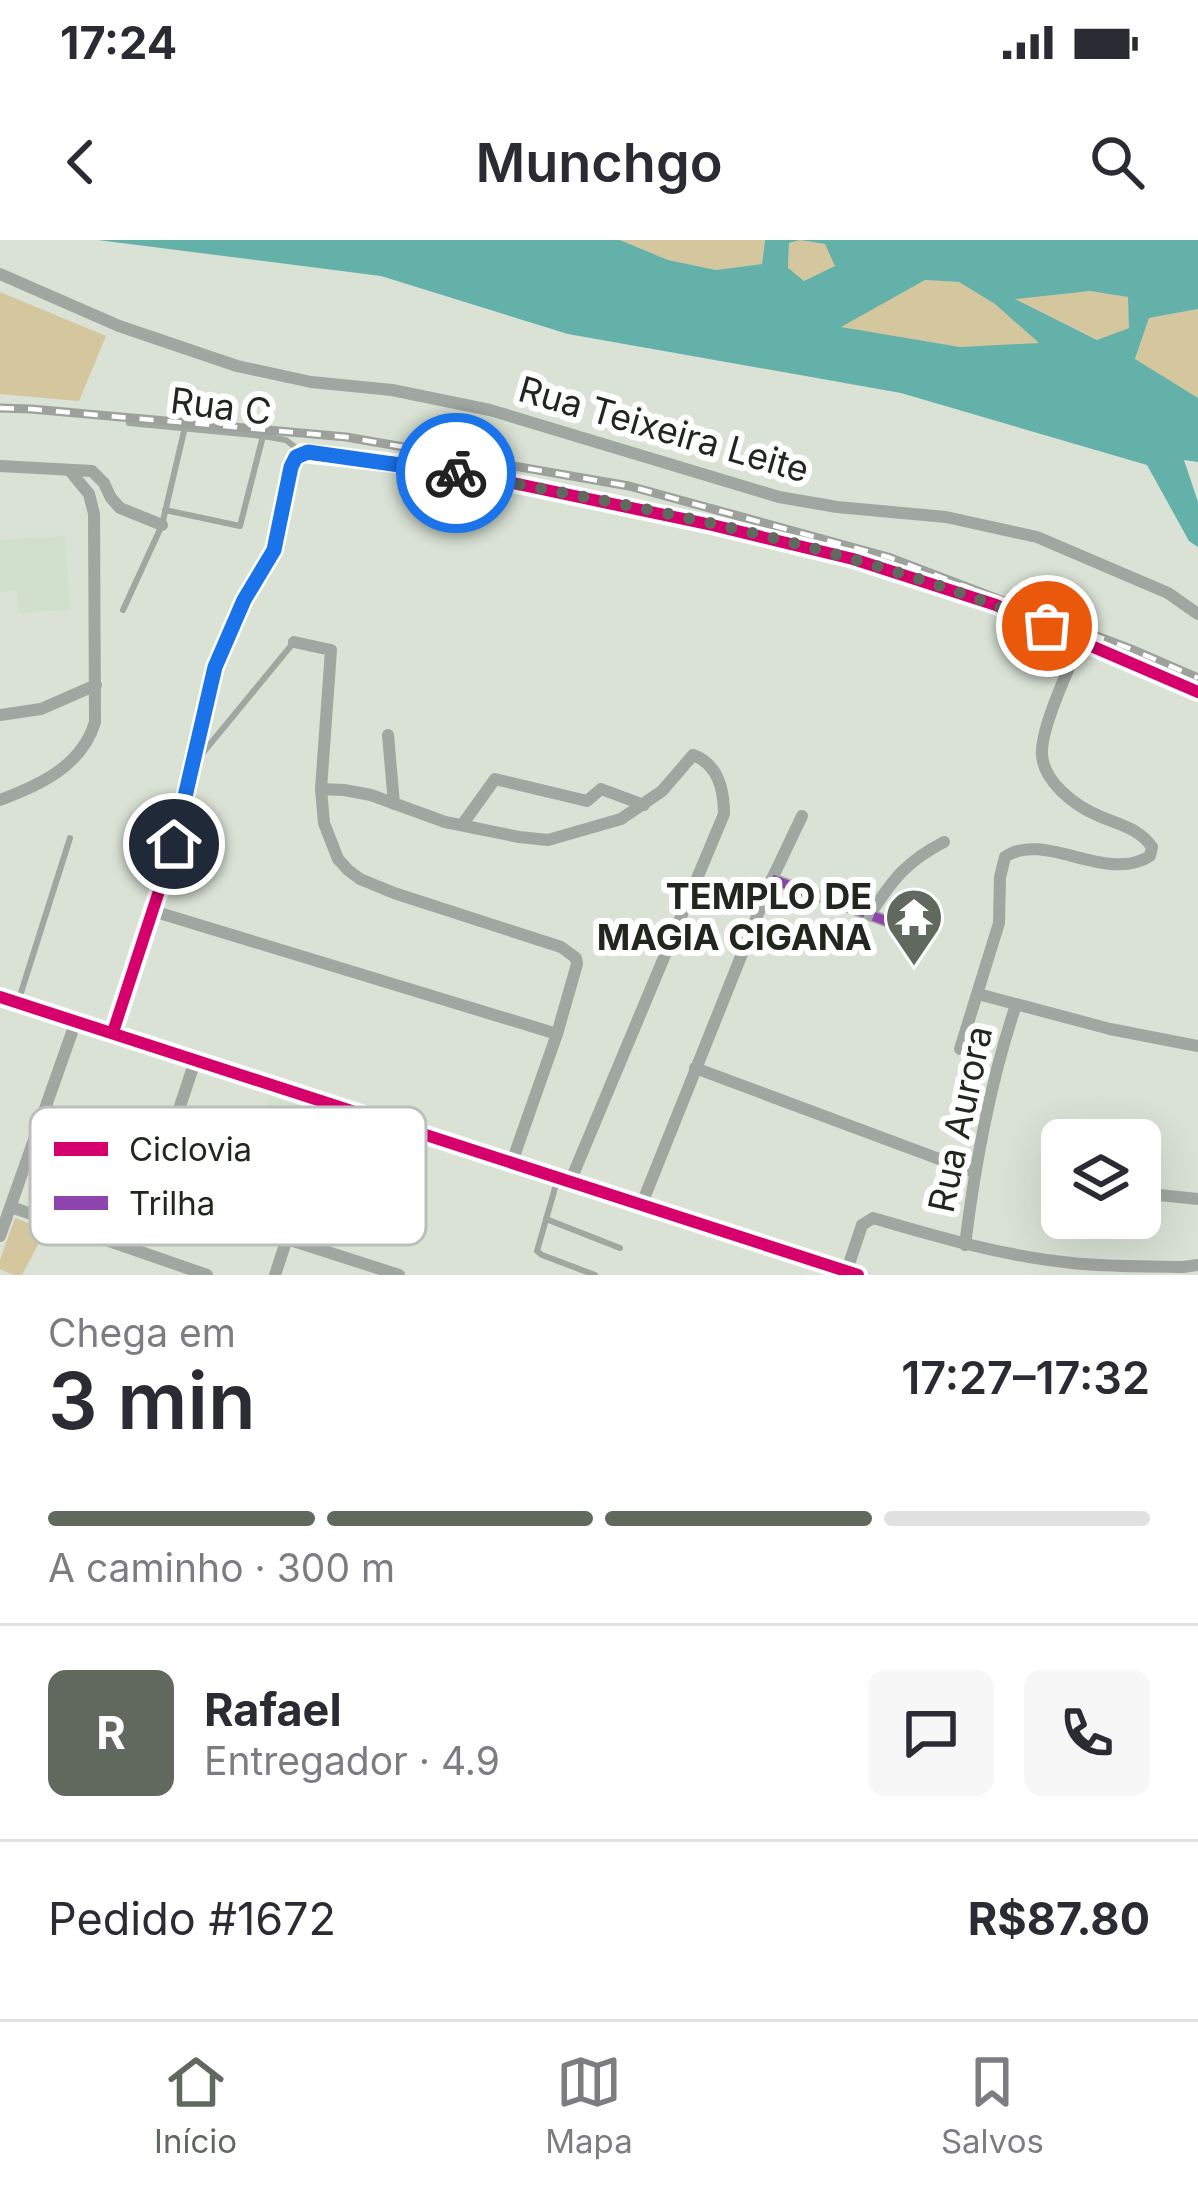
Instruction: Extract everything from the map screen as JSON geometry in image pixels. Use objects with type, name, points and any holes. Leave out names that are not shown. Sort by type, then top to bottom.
[{"type":"street","name":"Rua Teixeira Leite","points":[[0,274],[119,326],[237,366],[490,410],[809,504],[946,517],[1036,537],[1168,593],[1198,614]]},
{"type":"street","points":[[113,1032],[153,911],[215,667],[236,617],[274,550],[291,467],[306,452],[413,465],[805,546],[996,605],[1198,692]]},
{"type":"street","points":[[0,466],[86,470],[96,474],[120,508],[162,524]]},
{"type":"street","points":[[0,800],[46,781],[86,745],[94,722],[94,514],[89,494],[70,471]]},
{"type":"street","points":[[960,1049],[999,923],[1005,857],[1031,850],[1103,864],[1138,863],[1153,848],[1144,836],[1099,816],[1064,793],[1050,778],[1042,757],[1045,734],[1081,639]]},
{"type":"street","points":[[294,642],[331,650],[321,789],[332,848],[348,871],[394,893],[573,954],[577,964],[557,1034],[512,1162]]},
{"type":"street","points":[[0,715],[29,713],[96,685]]},
{"type":"street","points":[[388,735],[394,804]]},
{"type":"street","points":[[321,789],[358,792],[446,822],[548,840],[621,819],[662,791],[690,757],[698,755],[721,784],[724,814],[564,1180]]},
{"type":"street","points":[[463,825],[494,779],[587,801],[601,789],[644,805]]},
{"type":"street","points":[[641,1206],[772,879],[802,816]]},
{"type":"street","points":[[872,913],[894,878],[917,856],[944,842]]},
{"type":"street","points":[[772,879],[911,929]]},
{"type":"street","points":[[153,911],[557,1034]]},
{"type":"street","points":[[978,994],[1110,1029],[1198,1046]]},
{"type":"street","points":[[9,1000],[337,1107]]},
{"type":"street","name":"Rua Aurora","points":[[965,1245],[974,1172],[1016,1005]]},
{"type":"street","points":[[46,1107],[76,1021]]},
{"type":"street","points":[[180,1107],[195,1061]]},
{"type":"street","points":[[695,1068],[974,1172]]},
{"type":"street","points":[[426,1135],[641,1206],[805,1267],[850,1274],[862,1225],[868,1220],[1076,1269],[1198,1265]]},
{"type":"street","points":[[0,1236],[30,1152]]},
{"type":"street","points":[[1161,1195],[1198,1199]]},
{"type":"street","points":[[11,1207],[30,1213]]},
{"type":"street","points":[[124,1245],[207,1275]]},
{"type":"street","points":[[275,1275],[285,1245]]},
{"type":"street","points":[[306,1245],[399,1275]]},
{"type":"lane","name":"Rua C","points":[[129,423],[263,436],[286,440],[306,452]]},
{"type":"lane","points":[[123,610],[162,524],[185,427]]},
{"type":"lane","points":[[165,509],[240,526],[263,436]]},
{"type":"lane","points":[[194,763],[294,642]]},
{"type":"lane","points":[[9,1000],[70,838]]},
{"type":"lane","points":[[564,1180],[537,1247],[539,1253],[595,1275]]},
{"type":"lane","points":[[546,1220],[620,1248]]},
{"type":"shaded area","points":[[620,240],[765,240],[762,264],[716,270],[668,260]]},
{"type":"shaded area","points":[[789,243],[825,244],[836,266],[804,281],[788,269]]},
{"type":"shaded area","points":[[925,280],[959,282],[995,304],[1041,344],[960,347],[839,327]]},
{"type":"shaded area","points":[[1090,291],[1129,297],[1129,328],[1098,340],[1013,298]]},
{"type":"shaded area","points":[[0,292],[106,336],[79,401],[0,394]]},
{"type":"shaded area","points":[[1198,309],[1198,398],[1135,360],[1149,318]]},
{"type":"shaded area","points":[[65,536],[70,610],[19,613],[17,591],[0,592],[0,540]]},
{"type":"shaded area","points":[[270,1097],[303,1107],[267,1107]]},
{"type":"shaded area","points":[[15,1218],[30,1224],[30,1245],[38,1245],[22,1275],[0,1269]]},
{"type":"water","points":[[98,240],[620,240],[668,260],[716,270],[762,264],[765,240],[800,240],[1198,240],[1198,309],[1149,318],[1135,359],[1198,398],[1198,462],[1184,460],[1198,502],[1198,547],[1189,541],[1147,465],[901,393],[568,334],[381,276]],"holes":[[[789,243],[825,244],[835,266],[804,281],[788,268]],[[925,280],[959,282],[995,304],[1039,343],[960,347],[841,327]],[[1090,291],[1128,297],[1129,328],[1097,340],[1015,299]]]},
{"type":"railway","points":[[0,408],[346,437],[629,486],[888,557],[1198,678]]},
{"type":"marked path","points":[[772,879],[911,930]]},
{"type":"cycle path","points":[[113,1032],[174,845],[215,667],[244,600],[274,550],[291,467],[303,453],[413,465],[513,483],[853,559],[996,605],[1198,692]]},
{"type":"cycle path","points":[[0,997],[339,1107]]},
{"type":"cycle path","points":[[426,1135],[858,1275]]},
{"type":"way so far","points":[[456,473],[805,546],[906,574],[1047,626]]},
{"type":"place","name":"TEMPLO DE MAGIA CIGANA","points":[[914,968]]},
{"type":"route","points":[[174,844],[215,667],[244,600],[274,550],[296,457],[308,452],[456,473]]}]
